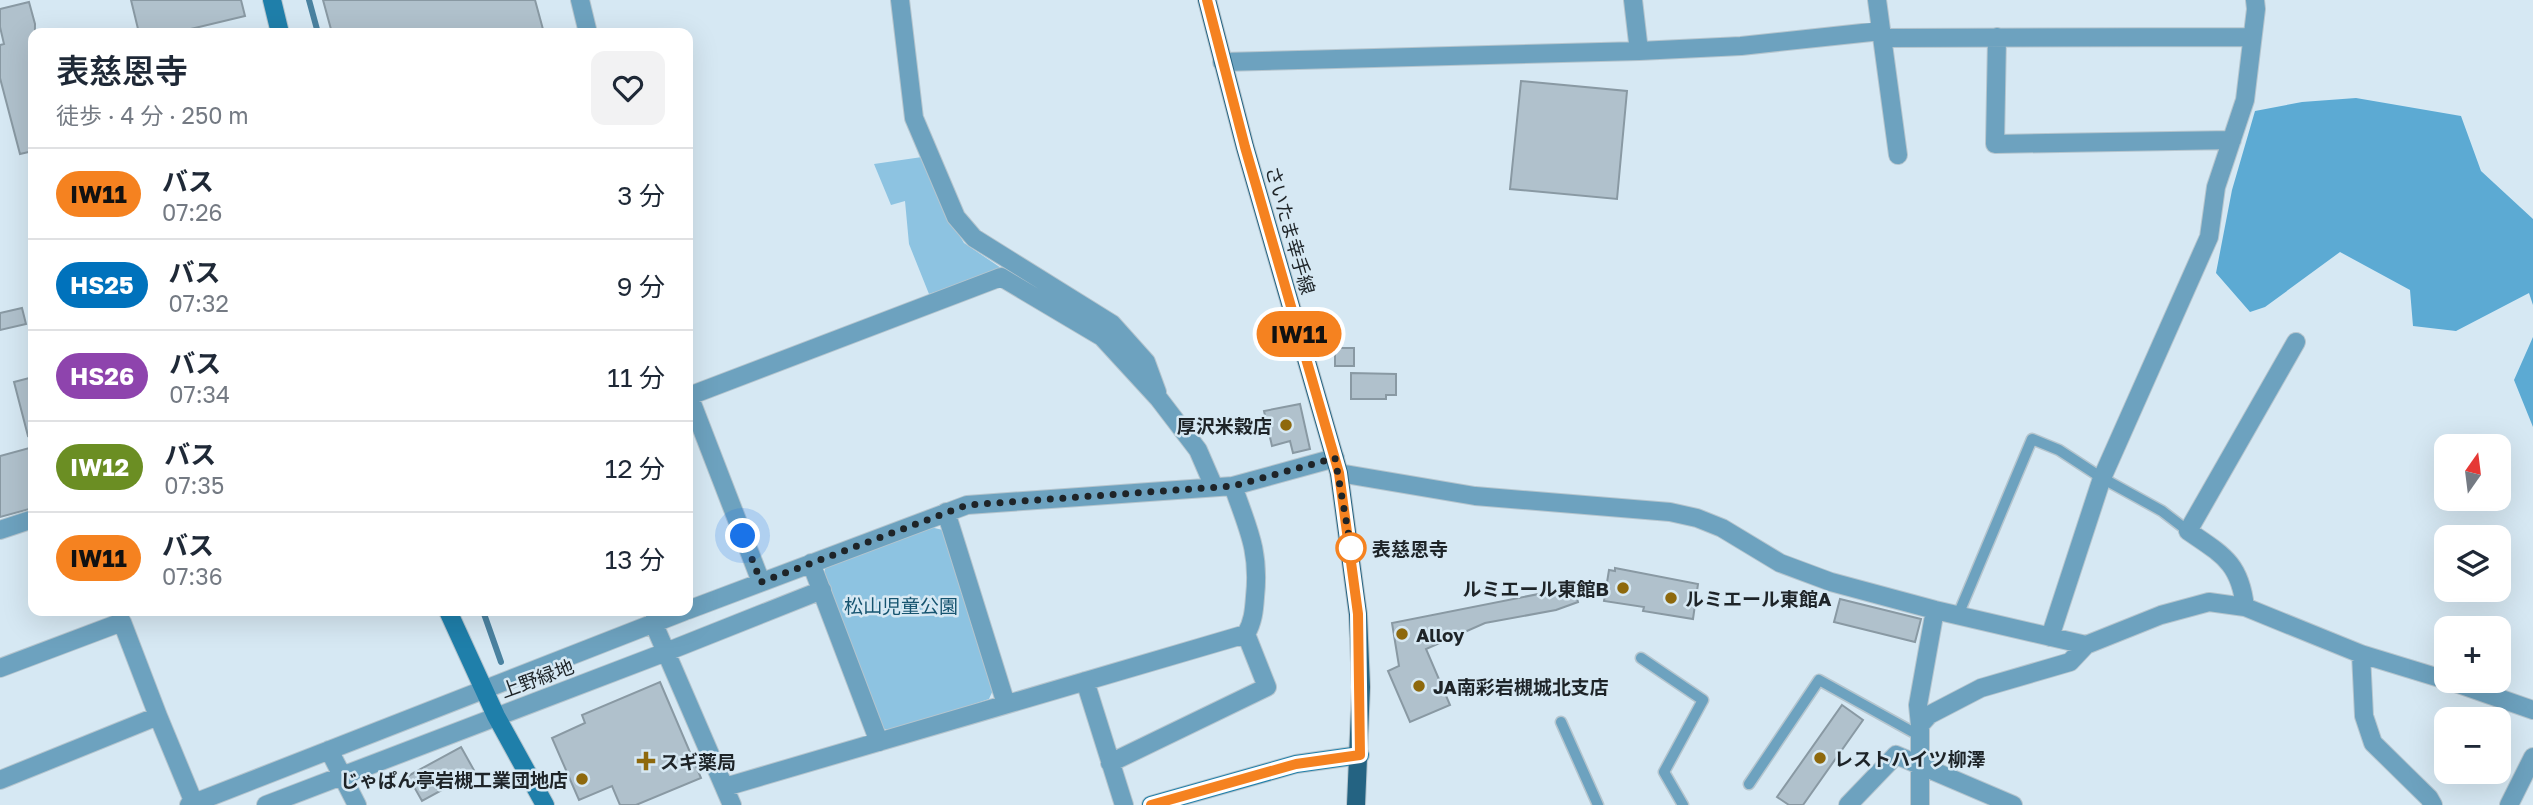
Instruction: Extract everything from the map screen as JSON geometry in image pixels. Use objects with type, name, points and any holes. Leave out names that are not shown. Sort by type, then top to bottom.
[{"type":"main road","name":"さいたま幸手線","points":[[1207,0],[1222,62],[1337,466],[1358,614],[1360,755],[1356,805]]},
{"type":"street","points":[[272,0],[279,28]]},
{"type":"street","points":[[580,0],[587,28]]},
{"type":"street","points":[[900,0],[914,118],[956,217],[974,238],[1112,324],[1146,362],[1159,399]]},
{"type":"street","points":[[1633,0],[1639,51]]},
{"type":"street","points":[[1877,0],[1898,155]]},
{"type":"street","points":[[2050,637],[2102,478],[2210,237],[2216,187],[2245,100],[2255,0]]},
{"type":"street","points":[[1222,62],[1639,51],[1882,35],[2252,37]]},
{"type":"street","points":[[1997,37],[1995,144],[2232,140]]},
{"type":"street","points":[[693,393],[1001,277],[1102,337],[1159,399],[1198,450],[1214,488]]},
{"type":"street","points":[[2245,607],[2242,585],[2236,570],[2220,553],[2188,531],[2296,342]]},
{"type":"street","points":[[693,408],[761,582]]},
{"type":"street","points":[[693,607],[967,505],[1233,486],[1337,466],[1475,496],[1670,512],[1722,528],[1780,563],[1831,582],[1935,610],[2086,645]]},
{"type":"street","points":[[725,788],[1247,634],[1253,624],[1257,560],[1256,550],[1233,486]]},
{"type":"street","points":[[946,512],[1006,704]]},
{"type":"street","points":[[0,530],[28,521]]},
{"type":"street","points":[[811,563],[879,742]]},
{"type":"street","name":"上野緑地","points":[[266,805],[822,590]]},
{"type":"street","points":[[1920,731],[1929,715],[1981,688],[2070,662],[2086,645],[2161,615],[2209,602],[2245,607],[2361,654],[2434,676]]},
{"type":"street","points":[[1920,805],[1918,705],[1935,610]]},
{"type":"street","points":[[450,616],[496,716],[545,805]]},
{"type":"street","points":[[0,668],[122,622],[191,804],[670,616]]},
{"type":"street","points":[[653,622],[732,805]]},
{"type":"street","points":[[1111,763],[1267,687],[1247,634]]},
{"type":"street","points":[[2361,654],[2364,716],[2373,743],[2433,805]]},
{"type":"street","points":[[1085,681],[1124,805]]},
{"type":"street","points":[[2485,693],[2533,710]]},
{"type":"street","points":[[0,779],[158,716]]},
{"type":"street","points":[[330,750],[357,805]]},
{"type":"street","points":[[1155,804],[1296,764],[1360,755]]},
{"type":"street","points":[[1849,805],[1896,755],[2013,805]]},
{"type":"street","points":[[2509,805],[2527,785],[2533,757]]},
{"type":"lane","points":[[1958,615],[2032,439],[2059,450],[2102,478],[2162,511],[2188,531]]},
{"type":"lane","points":[[1641,658],[1703,701],[1664,772],[1683,805]]},
{"type":"lane","points":[[1749,784],[1819,680],[1920,731]]},
{"type":"lane","points":[[1561,722],[1598,805]]},
{"type":"green space","points":[[922,157],[944,210],[964,243],[1004,270],[929,294],[909,244],[905,201],[891,205],[874,164]]},
{"type":"green space","name":"松山児童公園","points":[[930,527],[943,530],[993,690],[989,699],[893,731],[881,728],[825,579],[825,568]]},
{"type":"shaded area","points":[[2356,98],[2461,116],[2481,171],[2533,219],[2533,305],[2529,293],[2456,331],[2413,326],[2410,290],[2340,252],[2265,307],[2250,312],[2216,273],[2232,190],[2255,111],[2302,102]]},
{"type":"shaded area","points":[[2533,337],[2533,427],[2514,380]]},
{"type":"building","points":[[131,0],[241,0],[245,16],[195,28],[138,28]]},
{"type":"building","points":[[323,0],[535,0],[543,28],[331,28]]},
{"type":"building","points":[[29,2],[35,24],[35,28],[28,28],[28,152],[20,154],[0,78],[0,45],[4,44],[0,9]]},
{"type":"building","points":[[1521,81],[1627,91],[1617,199],[1510,189]]},
{"type":"building","points":[[22,308],[26,324],[0,330],[0,313]]},
{"type":"building","points":[[1335,348],[1354,348],[1354,366],[1335,366]]},
{"type":"building","points":[[1351,373],[1396,374],[1396,395],[1386,395],[1386,399],[1351,399]]},
{"type":"building","points":[[28,378],[28,436],[14,382]]},
{"type":"building","points":[[1300,404],[1310,449],[1293,453],[1290,441],[1272,446],[1264,411]]},
{"type":"building","points":[[28,448],[28,509],[0,517],[0,456]]},
{"type":"building","points":[[1615,568],[1698,584],[1693,619],[1604,601],[1609,570],[1615,571]]},
{"type":"building","points":[[1574,587],[1578,602],[1556,610],[1485,623],[1426,649],[1450,705],[1410,722],[1388,671],[1399,666],[1392,623]]},
{"type":"building","points":[[1840,599],[1921,619],[1915,642],[1834,622]]},
{"type":"building","points":[[660,682],[701,778],[636,805],[620,805],[612,786],[579,800],[552,738],[585,723],[582,715]]},
{"type":"building","name":"レストハイツ柳澤","points":[[1842,705],[1863,720],[1803,805],[1789,805],[1777,797]]},
{"type":"building","points":[[461,747],[475,772],[422,801],[408,776]]},
{"type":"waterway","points":[[309,0],[317,28]]},
{"type":"waterway","points":[[485,616],[501,662]]},
{"type":"bus line","name":"IW11","points":[[1151,805],[1296,764],[1360,755],[1358,614],[1339,473],[1245,147],[1207,0]]},
{"type":"place","name":"厚沢米穀店","points":[[1286,425]]},
{"type":"place","name":"表慈恩寺","points":[[1351,548]]},
{"type":"place","name":"ルミエール東館B","points":[[1623,588]]},
{"type":"place","name":"ルミエール東館A","points":[[1671,598]]},
{"type":"place","name":"Alloy","points":[[1402,634]]},
{"type":"place","name":"JA南彩岩槻城北支店","points":[[1419,686]]},
{"type":"place","name":"レストハイツ柳澤","points":[[1820,758]]},
{"type":"place","name":"スギ薬局","points":[[646,761]]},
{"type":"place","name":"じゃぱん亭岩槻工業団地店","points":[[582,779]]},
{"type":"route","points":[[743,536],[761,582],[967,505],[1233,486],[1335,458],[1351,548]]}]
